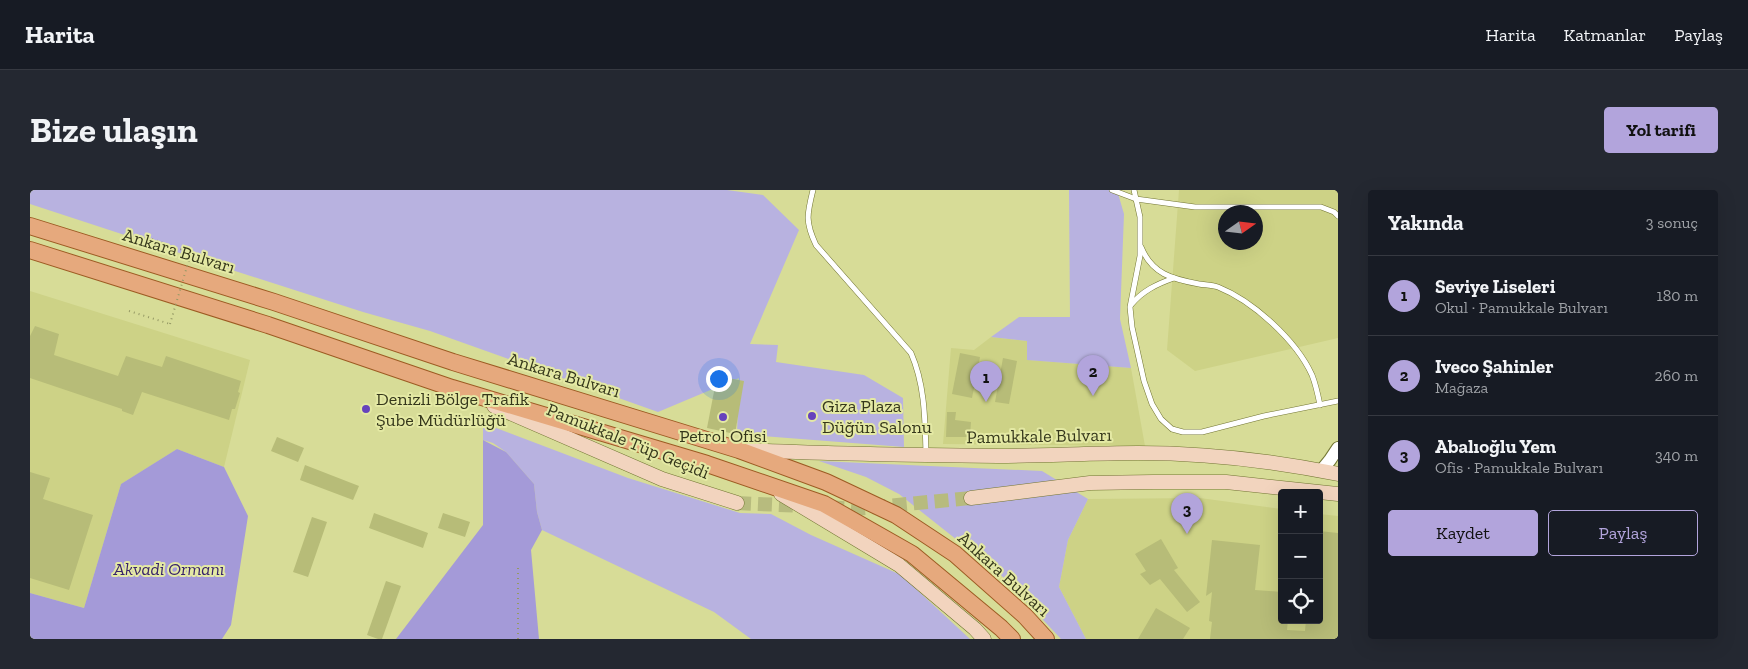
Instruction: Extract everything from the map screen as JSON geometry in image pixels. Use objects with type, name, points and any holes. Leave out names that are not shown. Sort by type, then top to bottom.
[{"type":"main road","name":"Ankara Bulvarı","points":[[30,226],[274,302],[454,362],[739,450],[826,482],[896,515],[955,554],[1025,616],[1046,639]]},
{"type":"main road","points":[[30,250],[268,325],[452,388],[761,482],[824,504],[912,554],[1012,639]]},
{"type":"main road","name":"Pamukkale Tüp Geçidi","points":[[452,388],[662,479],[737,503]]},
{"type":"main road","name":"Pamukkale Bulvarı","points":[[739,450],[998,456],[1140,453],[1224,458],[1338,474]]},
{"type":"main road","points":[[761,482],[898,565],[975,629],[984,639]]},
{"type":"main road","points":[[971,498],[1090,483],[1153,482],[1226,482],[1338,494]]},
{"type":"street","points":[[1320,470],[1338,448]]},
{"type":"lane","points":[[813,190],[808,211],[809,230],[816,245],[911,353],[919,370],[925,419],[926,455]]},
{"type":"lane","points":[[1112,190],[1136,198],[1195,207],[1321,207],[1334,212],[1338,216]]},
{"type":"lane","points":[[1134,190],[1140,217],[1140,256],[1130,307],[1132,327],[1144,381],[1152,404],[1161,419],[1172,429],[1183,432],[1202,432],[1264,416],[1338,401]]},
{"type":"lane","points":[[1140,244],[1150,264],[1160,272],[1174,278],[1217,287],[1254,308],[1268,319],[1287,339],[1311,374],[1320,405]]},
{"type":"lane","points":[[1130,307],[1142,293],[1174,278]]},
{"type":"path","points":[[129,311],[170,324],[191,253],[152,240]]},
{"type":"path","points":[[518,566],[518,639]]},
{"type":"shaded area","points":[[30,190],[727,190],[763,195],[799,230],[750,344],[778,345],[776,362],[864,375],[903,398],[904,447],[737,434],[739,378],[658,412],[430,331],[363,312],[30,204]]},
{"type":"shaded area","points":[[1069,190],[1117,190],[1124,214],[1120,319],[1131,368],[1027,360],[1027,341],[991,337],[1019,317],[1070,317]]},
{"type":"shaded area","points":[[1179,190],[1338,190],[1338,338],[1195,371],[1167,350]]},
{"type":"shaded area","points":[[30,291],[250,360],[224,467],[177,449],[121,484],[84,608],[30,593]]},
{"type":"shaded area","points":[[991,337],[1027,341],[1028,360],[1131,368],[1145,446],[943,444],[951,348],[974,350]]},
{"type":"shaded area","points":[[483,423],[628,478],[740,513],[771,514],[811,535],[901,575],[970,639],[751,639],[714,612],[542,530],[537,512],[534,484],[506,452],[493,443],[483,440]]},
{"type":"shaded area","points":[[819,461],[1042,471],[1088,499],[1068,540],[1059,587],[1086,639],[1061,639],[1000,574],[899,494],[866,477]]},
{"type":"shaded area","points":[[1200,498],[1278,508],[1278,624],[1323,624],[1323,514],[1338,516],[1338,639],[1086,639],[1059,587],[1068,540],[1088,499]]},
{"type":"green space","points":[[483,440],[506,452],[534,484],[537,512],[542,530],[531,550],[539,639],[396,639],[483,525]]},
{"type":"green space","name":"Akvadi Ormanı","points":[[177,449],[224,467],[248,516],[231,625],[222,639],[30,639],[30,593],[84,608],[121,484]]},
{"type":"building","points":[[35,326],[59,334],[54,355],[118,376],[126,356],[162,367],[166,356],[241,381],[238,392],[240,393],[235,409],[232,409],[229,420],[142,392],[133,415],[122,411],[122,409],[30,378],[30,336]]},
{"type":"building","points":[[960,353],[980,357],[972,398],[952,394]]},
{"type":"building","points":[[1003,358],[1017,361],[1009,404],[995,402]]},
{"type":"building","points":[[717,376],[744,381],[735,434],[707,428]]},
{"type":"building","points":[[947,412],[956,412],[955,420],[971,422],[970,437],[946,437]]},
{"type":"building","points":[[277,437],[304,448],[298,462],[271,451]]},
{"type":"building","points":[[305,465],[359,486],[353,500],[300,480]]},
{"type":"building","points":[[30,472],[50,478],[43,499],[93,515],[69,590],[30,578]]},
{"type":"building","points":[[374,513],[428,533],[423,548],[369,528]]},
{"type":"building","points":[[443,513],[470,522],[465,537],[438,528]]},
{"type":"building","points":[[312,517],[327,522],[308,577],[293,572]]},
{"type":"building","points":[[1323,531],[1338,533],[1338,639],[1210,639],[1212,622],[1209,621],[1212,592],[1206,596],[1212,540],[1260,545],[1255,590],[1278,592],[1278,624],[1288,624],[1287,630],[1305,631],[1306,624],[1323,624]]},
{"type":"building","points":[[1161,539],[1178,568],[1174,570],[1200,602],[1187,612],[1160,579],[1150,585],[1140,574],[1146,571],[1135,554]]},
{"type":"building","points":[[386,581],[401,586],[382,639],[378,639],[367,635]]},
{"type":"building","points":[[1156,608],[1190,628],[1183,639],[1138,639]]},
{"type":"tunnel","points":[[830,507],[854,509],[971,498]]},
{"type":"tunnel","points":[[737,503],[803,506]]},
{"type":"place","name":"Iveco Şahinler","points":[[1093,396]]},
{"type":"place","name":"Seviye Liseleri","points":[[986,402]]},
{"type":"place","name":"Denizli Bölge Trafik Şube Müdürlüğü","points":[[366,409]]},
{"type":"place","name":"Giza Plaza Düğün Salonu","points":[[812,416]]},
{"type":"place","name":"Petrol Ofisi","points":[[723,417]]},
{"type":"place","name":"Abalıoğlu Yem","points":[[1187,534]]}]
